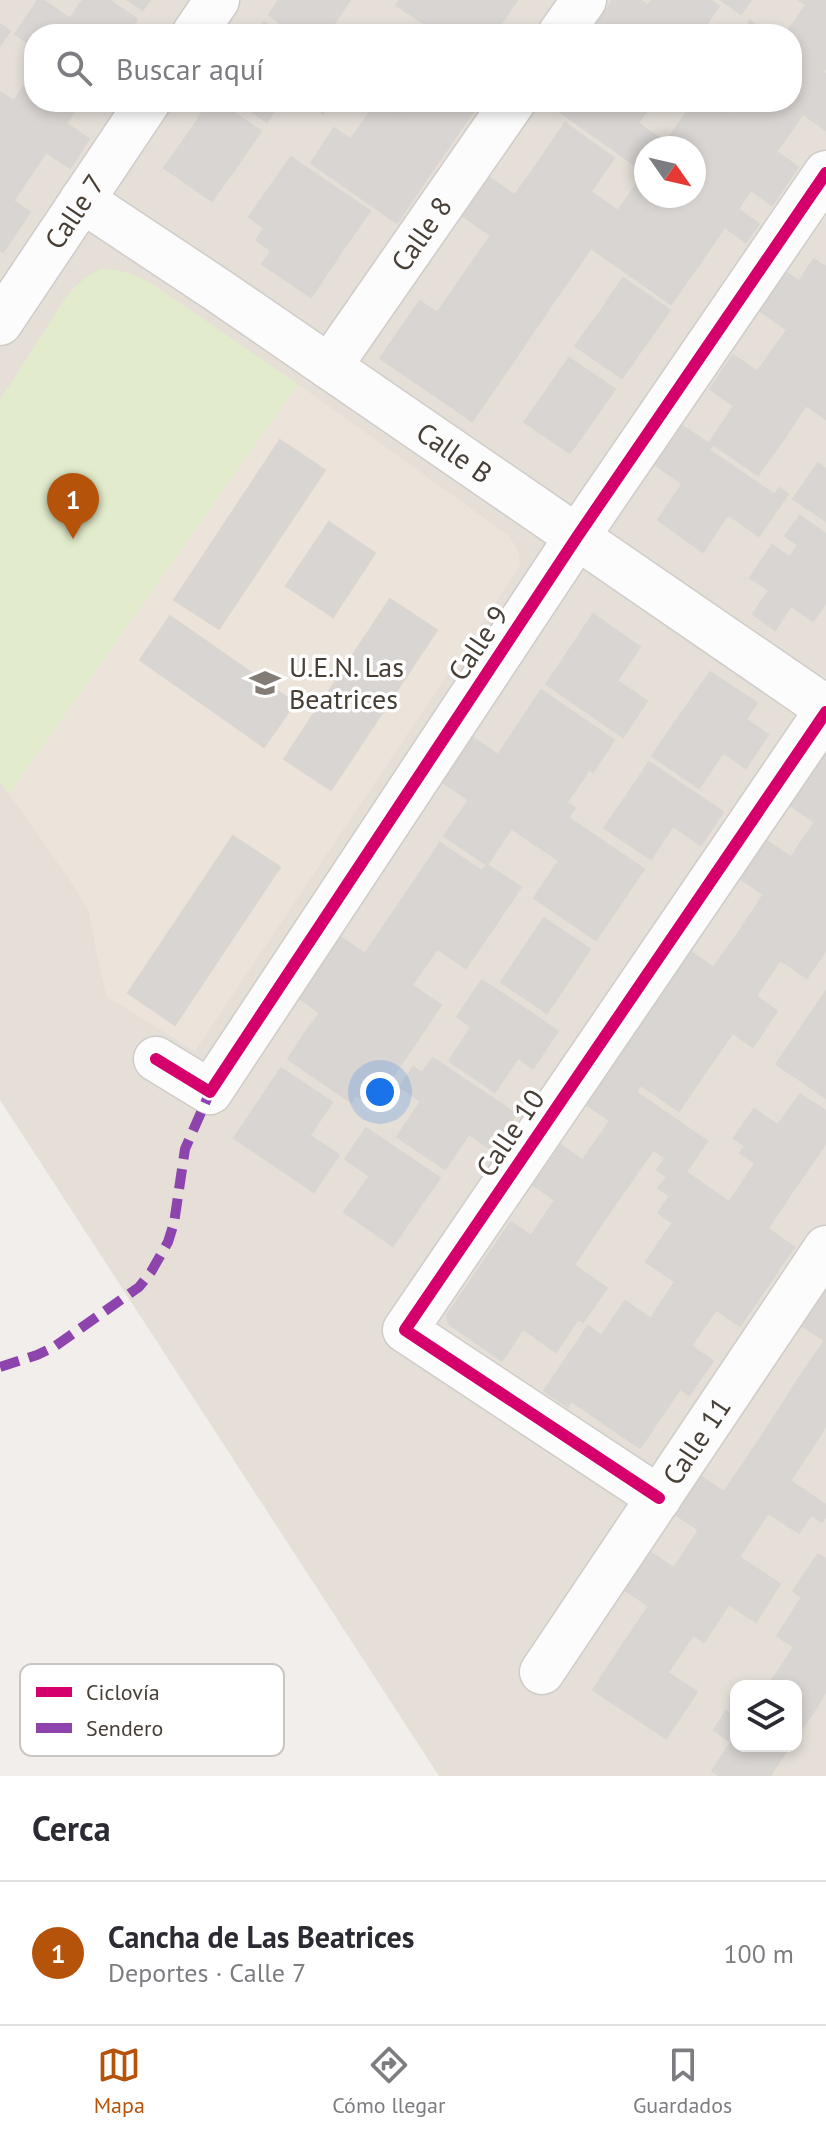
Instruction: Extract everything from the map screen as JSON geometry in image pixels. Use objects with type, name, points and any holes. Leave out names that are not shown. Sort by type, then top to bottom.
[{"type":"street","points":[[201,24],[217,0]]},
{"type":"street","points":[[567,24],[584,0]]},
{"type":"street","name":"Calle 7","points":[[0,323],[141,112]]},
{"type":"street","name":"Calle 8","points":[[329,367],[506,112]]},
{"type":"street","name":"Calle 9","points":[[156,1059],[210,1092],[577,537],[826,173]]},
{"type":"street","name":"Calle B","points":[[82,200],[826,710]]},
{"type":"street","name":"Calle 10","points":[[659,1498],[405,1330],[826,710]]},
{"type":"street","name":"Calle 11","points":[[542,1672],[826,1248]]},
{"type":"shaded area","points":[[0,0],[826,0],[826,1776],[439,1776],[0,1100]]},
{"type":"shaded area","name":"U.E.N. Las Beatrices","points":[[298,384],[509,536],[518,550],[520,566],[195,1051],[107,997],[89,912],[9,794]]},
{"type":"green space","points":[[100,269],[127,273],[151,283],[298,384],[9,794],[0,782],[0,400],[68,295],[80,282]]},
{"type":"building","points":[[38,0],[43,0],[78,24],[24,24],[24,40],[15,34]]},
{"type":"building","points":[[83,0],[109,0],[137,19],[134,24],[79,24],[70,18]]},
{"type":"building","points":[[128,0],[150,0],[143,10]]},
{"type":"building","points":[[279,0],[316,0],[339,16],[334,24],[282,24],[269,15]]},
{"type":"building","points":[[316,0],[350,0],[339,16]]},
{"type":"building","points":[[400,0],[473,0],[503,21],[501,24],[425,24],[396,5]]},
{"type":"building","points":[[473,0],[517,0],[503,21]]},
{"type":"building","points":[[613,0],[640,0],[675,24],[597,24]]},
{"type":"building","points":[[652,0],[710,0],[719,6],[707,24],[674,24],[648,6]]},
{"type":"building","points":[[721,0],[751,0],[741,14]]},
{"type":"building","points":[[799,0],[826,0],[826,19],[806,5]]},
{"type":"building","points":[[806,5],[826,19],[826,67],[823,72],[802,57],[802,24],[793,24]]},
{"type":"building","points":[[0,24],[10,31],[0,45]]},
{"type":"building","points":[[802,57],[826,74],[826,130],[800,112]]},
{"type":"building","points":[[0,92],[14,101],[20,92],[24,95],[24,112],[49,112],[89,139],[70,168],[46,152],[38,164],[0,137]]},
{"type":"building","points":[[49,112],[74,112],[66,124]]},
{"type":"building","points":[[203,112],[233,112],[261,131],[237,166],[189,133]]},
{"type":"building","points":[[252,112],[274,112],[267,122]]},
{"type":"building","points":[[370,112],[396,112],[448,148],[421,187],[351,139]]},
{"type":"building","points":[[396,112],[473,112],[448,148]]},
{"type":"building","points":[[560,112],[640,112],[644,115],[638,123],[656,136],[634,136],[634,164]]},
{"type":"building","points":[[687,112],[719,112],[798,167],[772,205],[706,158],[706,136],[673,136]]},
{"type":"building","points":[[719,112],[800,112],[803,114],[776,152]]},
{"type":"building","points":[[565,123],[614,158],[591,191],[542,157]]},
{"type":"building","points":[[334,128],[421,187],[397,223],[311,163]]},
{"type":"building","points":[[189,133],[237,166],[212,201],[164,168]]},
{"type":"building","points":[[0,137],[38,164],[13,201],[0,192]]},
{"type":"building","points":[[291,157],[370,211],[348,242],[269,188]]},
{"type":"building","points":[[542,157],[618,211],[591,248],[515,195]]},
{"type":"building","points":[[706,158],[751,190],[738,209],[759,224],[746,242],[697,208],[706,208]]},
{"type":"building","points":[[490,178],[591,248],[564,287],[463,216]]},
{"type":"building","points":[[269,188],[348,242],[311,297],[262,264],[271,251],[256,240],[264,228],[249,217]]},
{"type":"building","points":[[634,188],[634,208],[696,208],[724,228],[698,266],[618,211]]},
{"type":"building","points":[[0,192],[30,212],[3,252],[0,250]]},
{"type":"building","points":[[618,211],[698,266],[671,304],[591,248]]},
{"type":"building","points":[[491,236],[564,287],[537,326],[464,274]]},
{"type":"building","points":[[814,259],[826,266],[826,300],[799,281]]},
{"type":"building","points":[[787,273],[826,300],[826,357],[760,311]]},
{"type":"building","points":[[464,274],[537,326],[511,365],[437,313]]},
{"type":"building","points":[[623,278],[670,310],[646,344],[600,312]]},
{"type":"building","points":[[420,301],[511,365],[472,421],[380,358]]},
{"type":"building","points":[[600,312],[646,344],[622,378],[575,346]]},
{"type":"building","points":[[787,330],[826,357],[826,419],[757,372]]},
{"type":"building","points":[[733,355],[806,405],[783,440],[710,389]]},
{"type":"building","points":[[569,358],[615,389],[592,422],[547,390]]},
{"type":"building","points":[[547,390],[592,422],[570,453],[524,422]]},
{"type":"building","points":[[734,406],[783,440],[758,475],[710,442]]},
{"type":"building","points":[[683,426],[712,446],[709,450],[775,495],[779,488],[788,494],[759,536],[655,465]]},
{"type":"building","points":[[280,440],[325,470],[219,629],[174,600]]},
{"type":"building","points":[[818,463],[826,469],[826,521],[793,499]]},
{"type":"building","points":[[683,483],[728,514],[703,552],[658,520]]},
{"type":"building","points":[[800,516],[826,534],[826,582],[790,557],[798,545],[785,536]]},
{"type":"building","points":[[329,522],[375,553],[333,617],[286,586]]},
{"type":"building","points":[[772,545],[826,582],[826,603],[813,621],[791,606],[775,630],[753,614],[769,590],[750,578]]},
{"type":"building","points":[[390,599],[437,630],[331,790],[284,759]]},
{"type":"building","points":[[593,614],[640,647],[617,681],[570,649]]},
{"type":"building","points":[[170,616],[295,703],[264,747],[140,660]]},
{"type":"building","points":[[570,649],[647,701],[623,737],[546,684]]},
{"type":"building","points":[[710,672],[757,703],[746,719],[768,735],[746,768],[676,721]]},
{"type":"building","points":[[541,690],[614,740],[593,772],[520,722]]},
{"type":"building","points":[[676,721],[723,753],[699,788],[652,756]]},
{"type":"building","points":[[520,722],[589,770],[567,802],[498,755]]},
{"type":"building","points":[[472,737],[575,808],[545,851],[442,782]]},
{"type":"building","points":[[826,753],[826,830],[790,805]]},
{"type":"building","points":[[649,762],[723,812],[701,845],[627,795]]},
{"type":"building","points":[[627,795],[673,826],[651,859],[604,828]]},
{"type":"building","points":[[469,800],[511,829],[487,865],[444,836]]},
{"type":"building","points":[[569,818],[644,869],[621,903],[545,851]]},
{"type":"building","points":[[815,822],[826,830],[826,881],[791,857]]},
{"type":"building","points":[[233,836],[280,867],[175,1025],[128,993]]},
{"type":"building","points":[[767,841],[826,881],[826,937],[741,879]]},
{"type":"building","points":[[440,843],[482,871],[487,865],[521,887],[492,930],[416,879]]},
{"type":"building","points":[[559,861],[621,903],[596,940],[534,898]]},
{"type":"building","points":[[416,879],[492,930],[466,968],[390,917]]},
{"type":"building","points":[[764,894],[826,937],[826,950],[807,978],[739,932]]},
{"type":"building","points":[[390,917],[437,949],[412,985],[365,954]]},
{"type":"building","points":[[544,918],[590,949],[568,982],[522,951]]},
{"type":"building","points":[[739,932],[780,960],[756,996],[713,968]]},
{"type":"building","points":[[336,934],[441,1005],[415,1044],[310,973]]},
{"type":"building","points":[[522,951],[568,982],[547,1013],[501,982]]},
{"type":"building","points":[[691,952],[777,1011],[753,1047],[667,988]]},
{"type":"building","points":[[310,973],[415,1044],[390,1080],[310,1026],[320,1013],[295,995]]},
{"type":"building","points":[[482,980],[558,1031],[533,1068],[457,1017]]},
{"type":"building","points":[[667,988],[732,1034],[704,1074],[638,1029]]},
{"type":"building","points":[[826,991],[826,1045],[801,1028]]},
{"type":"building","points":[[310,1026],[390,1080],[373,1106],[356,1095],[351,1102],[288,1059]]},
{"type":"building","points":[[472,1026],[518,1058],[495,1092],[449,1061]]},
{"type":"building","points":[[801,1028],[826,1045],[826,1098],[776,1064]]},
{"type":"building","points":[[638,1029],[704,1074],[679,1111],[613,1066]]},
{"type":"building","points":[[433,1058],[516,1114],[492,1150],[400,1087],[413,1067],[422,1073]]},
{"type":"building","points":[[613,1066],[641,1085],[636,1092],[707,1141],[686,1172],[587,1105]]},
{"type":"building","points":[[281,1068],[332,1102],[310,1135],[259,1101]]},
{"type":"building","points":[[800,1094],[826,1111],[826,1143],[819,1153],[778,1125]]},
{"type":"building","points":[[259,1101],[339,1155],[314,1192],[234,1138]]},
{"type":"building","points":[[421,1101],[469,1134],[445,1169],[397,1137]]},
{"type":"building","points":[[754,1109],[819,1153],[794,1189],[740,1153],[745,1146],[734,1138]]},
{"type":"building","points":[[610,1121],[653,1150],[625,1190],[582,1161]]},
{"type":"building","points":[[366,1128],[440,1178],[418,1209],[345,1159]]},
{"type":"building","points":[[561,1145],[625,1190],[598,1229],[533,1185]]},
{"type":"building","points":[[665,1158],[686,1172],[670,1196],[658,1188],[667,1177],[657,1170]]},
{"type":"building","points":[[755,1164],[794,1189],[768,1228],[729,1202]]},
{"type":"building","points":[[686,1172],[794,1247],[767,1287],[658,1213]]},
{"type":"building","points":[[370,1176],[418,1209],[393,1246],[344,1212]]},
{"type":"building","points":[[555,1200],[598,1229],[574,1265],[531,1236]]},
{"type":"building","points":[[511,1222],[607,1288],[583,1322],[487,1257]]},
{"type":"building","points":[[673,1222],[767,1287],[740,1326],[646,1262]]},
{"type":"building","points":[[487,1257],[578,1319],[556,1352],[523,1329],[502,1361],[449,1324],[447,1315]]},
{"type":"building","points":[[675,1282],[716,1310],[691,1346],[651,1318]]},
{"type":"building","points":[[826,1288],[826,1341],[801,1325]]},
{"type":"building","points":[[625,1301],[713,1361],[689,1395],[602,1335]]},
{"type":"building","points":[[588,1326],[680,1389],[640,1448],[571,1401],[568,1407],[544,1391]]},
{"type":"building","points":[[826,1341],[826,1396],[799,1378]]},
{"type":"building","points":[[799,1378],[826,1396],[826,1426],[815,1443],[775,1416]]},
{"type":"building","points":[[775,1416],[815,1443],[790,1481],[750,1454]]},
{"type":"building","points":[[750,1454],[826,1505],[826,1516],[822,1522],[811,1515],[799,1533],[768,1513],[764,1519],[724,1492]]},
{"type":"building","points":[[697,1474],[764,1519],[739,1557],[672,1512]]},
{"type":"building","points":[[699,1530],[780,1584],[756,1622],[674,1568]]},
{"type":"building","points":[[648,1551],[729,1604],[704,1642],[623,1589]]},
{"type":"building","points":[[818,1554],[826,1559],[826,1613],[793,1591]]},
{"type":"building","points":[[802,1597],[826,1613],[826,1668],[777,1636]]},
{"type":"building","points":[[649,1606],[693,1635],[668,1672],[624,1643]]},
{"type":"building","points":[[624,1643],[697,1692],[666,1738],[593,1690]]},
{"type":"building","points":[[794,1647],[826,1668],[826,1692],[812,1714],[802,1707],[802,1680],[772,1680]]},
{"type":"building","points":[[802,1707],[812,1714],[802,1728]]},
{"type":"building","points":[[726,1711],[730,1714],[730,1741],[714,1730]]},
{"type":"building","points":[[730,1744],[730,1752],[785,1752],[770,1776],[720,1776],[712,1771]]},
{"type":"marked path","points":[[0,1367],[54,1347],[139,1287],[151,1272],[168,1242],[174,1223],[185,1149],[210,1092]]},
{"type":"cycle path","points":[[156,1059],[210,1092],[577,537],[826,173]]},
{"type":"cycle path","points":[[659,1498],[405,1330],[826,712]]},
{"type":"place","name":"Cancha de Las Beatrices","points":[[73,539]]},
{"type":"place","name":"U.E.N. Las Beatrices","points":[[265,683]]}]
